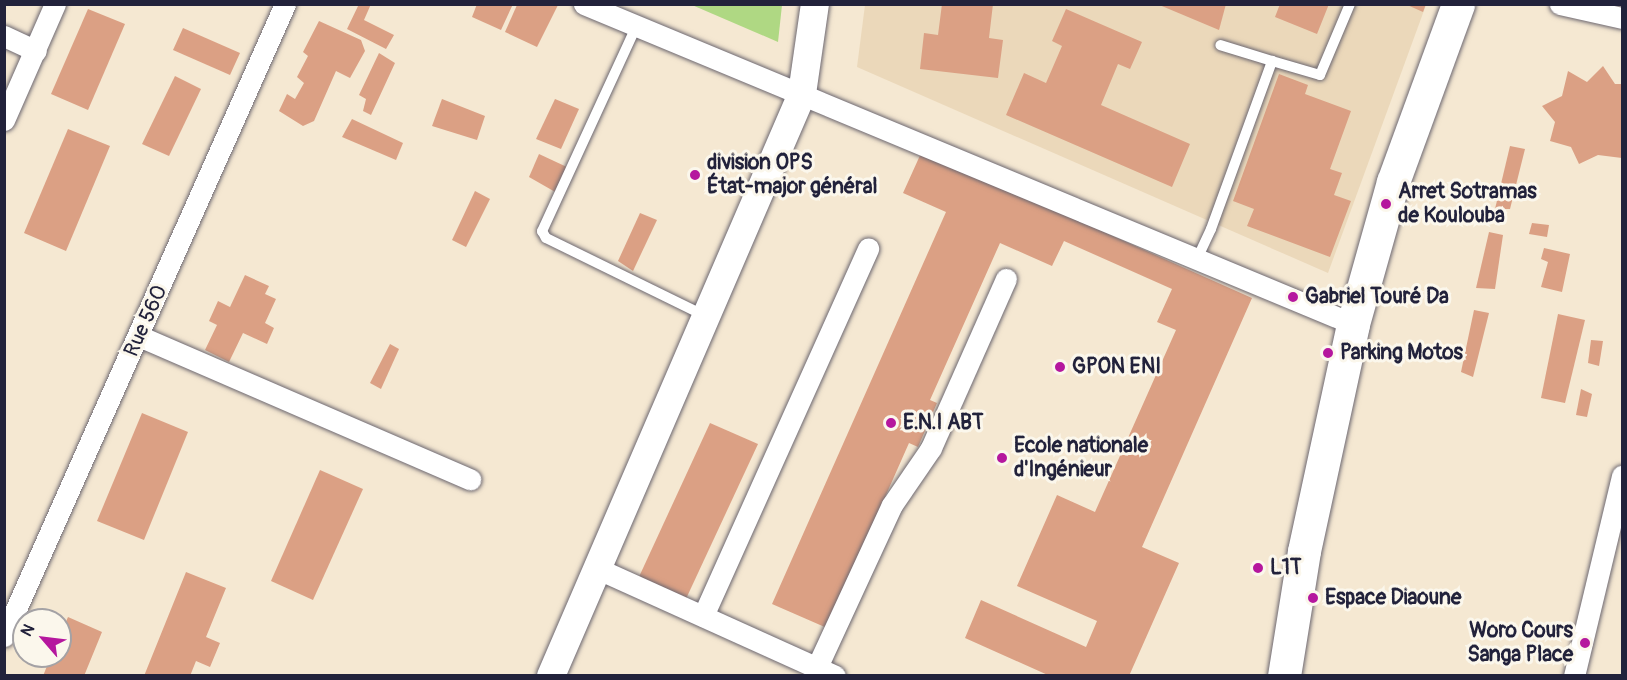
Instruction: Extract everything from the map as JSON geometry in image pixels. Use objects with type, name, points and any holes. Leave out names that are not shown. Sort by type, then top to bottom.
[{"type":"main road","points":[[1284,675],[1304,551],[1353,324],[1393,182],[1458,4]]},
{"type":"street","points":[[4,120],[55,4]]},
{"type":"street","name":"Rue 560","points":[[4,636],[285,4]]},
{"type":"street","points":[[584,4],[1353,324]]},
{"type":"street","points":[[551,675],[802,94],[815,4]]},
{"type":"street","points":[[1560,4],[1623,18]]},
{"type":"street","points":[[4,36],[36,51]]},
{"type":"street","points":[[703,616],[868,248]]},
{"type":"street","points":[[596,568],[826,671],[892,505],[931,448],[1006,279]]},
{"type":"street","points":[[139,336],[470,479]]},
{"type":"street","points":[[1574,675],[1623,476]]},
{"type":"lane","points":[[1220,45],[1320,75],[1350,4]]},
{"type":"lane","points":[[636,27],[542,231],[546,238],[705,316]]},
{"type":"lane","points":[[1197,259],[1211,229],[1272,61]]},
{"type":"shaded area","points":[[865,5],[1426,5],[1328,273],[857,67]]},
{"type":"green space","points":[[692,5],[782,5],[778,42]]},
{"type":"building","points":[[359,4],[371,4],[364,20],[394,35],[386,49],[347,29]]},
{"type":"building","points":[[477,4],[513,4],[501,30],[472,17]]},
{"type":"building","points":[[942,4],[993,4],[989,38],[1003,40],[998,78],[920,69],[924,33],[938,35]]},
{"type":"building","points":[[1157,4],[1226,4],[1219,30]]},
{"type":"building","points":[[1280,4],[1329,4],[1317,34],[1275,17]]},
{"type":"building","points":[[1405,4],[1426,4],[1423,12]]},
{"type":"building","points":[[517,5],[558,5],[537,47],[505,32]]},
{"type":"building","points":[[88,9],[125,24],[88,110],[51,94]]},
{"type":"building","points":[[1066,9],[1142,42],[1130,69],[1118,64],[1101,105],[1190,144],[1172,187],[1006,115],[1024,73],[1046,83],[1062,46],[1052,41]]},
{"type":"building","points":[[319,21],[361,40],[365,51],[350,78],[336,71],[314,121],[303,126],[279,111],[287,94],[295,99],[304,83],[297,77],[308,56],[303,52]]},
{"type":"building","points":[[183,28],[240,53],[230,75],[173,50]]},
{"type":"building","points":[[379,53],[395,63],[371,115],[363,111],[366,99],[359,95]]},
{"type":"building","points":[[1603,66],[1615,84],[1622,84],[1622,158],[1598,155],[1579,164],[1571,147],[1550,141],[1555,122],[1542,106],[1562,96],[1568,71],[1587,82]]},
{"type":"building","points":[[1279,74],[1308,85],[1305,94],[1351,111],[1330,169],[1342,173],[1334,195],[1351,201],[1330,257],[1247,226],[1254,209],[1233,201]]},
{"type":"building","points":[[175,76],[201,89],[169,156],[142,144]]},
{"type":"building","points":[[442,99],[485,116],[477,140],[432,126]]},
{"type":"building","points":[[555,99],[579,109],[561,149],[536,139]]},
{"type":"building","points":[[352,119],[403,143],[396,160],[342,137]]},
{"type":"building","points":[[68,129],[110,146],[66,251],[24,233]]},
{"type":"building","points":[[1510,146],[1525,149],[1510,209],[1495,209]]},
{"type":"building","name":"E.N.I ABT","points":[[922,151],[1252,298],[1142,547],[1179,563],[1129,676],[1050,676],[965,638],[981,600],[1086,647],[1097,621],[1017,586],[1057,495],[1095,512],[1176,330],[1157,322],[1172,289],[1064,241],[1052,266],[1000,243],[930,400],[937,403],[918,447],[909,443],[827,628],[772,604],[946,212],[903,193]]},
{"type":"building","points":[[539,154],[569,168],[557,193],[529,177]]},
{"type":"building","points":[[475,191],[490,199],[466,247],[452,240]]},
{"type":"building","points":[[640,213],[657,220],[633,271],[618,261]]},
{"type":"building","points":[[1532,223],[1549,225],[1547,237],[1529,234]]},
{"type":"building","points":[[1489,232],[1503,235],[1495,289],[1476,288]]},
{"type":"building","points":[[1544,248],[1570,254],[1562,292],[1541,287],[1548,262],[1541,259]]},
{"type":"building","points":[[245,275],[269,286],[265,294],[276,299],[265,323],[274,328],[267,344],[243,333],[229,362],[205,350],[217,325],[209,321],[218,301],[230,307]]},
{"type":"building","points":[[1474,310],[1489,313],[1473,377],[1461,372]]},
{"type":"building","points":[[1558,314],[1585,320],[1565,403],[1541,398]]},
{"type":"building","points":[[1591,340],[1603,341],[1599,366],[1588,363]]},
{"type":"building","points":[[390,344],[399,349],[381,389],[370,383]]},
{"type":"building","points":[[1581,389],[1592,394],[1587,417],[1576,415]]},
{"type":"building","points":[[142,413],[188,432],[144,540],[97,521]]},
{"type":"building","points":[[710,423],[758,444],[685,601],[638,579]]},
{"type":"building","points":[[320,470],[363,489],[313,600],[271,581]]},
{"type":"building","points":[[186,572],[226,588],[206,637],[220,643],[210,667],[196,661],[190,676],[144,676]]},
{"type":"building","points":[[72,619],[102,632],[84,676],[43,676],[46,668],[72,668]]},
{"type":"place","name":"division OPS État-major général","points":[[695,175]]},
{"type":"place","name":"Arret Sotramas de Koulouba","points":[[1386,204]]},
{"type":"place","name":"Gabriel Touré Da","points":[[1293,297]]},
{"type":"place","name":"Parking Motos","points":[[1328,353]]},
{"type":"place","name":"GPON ENI","points":[[1060,367]]},
{"type":"place","name":"E.N.I ABT","points":[[891,423]]},
{"type":"place","name":"Ecole nationale d'Ingénieur","points":[[1002,458]]},
{"type":"place","name":"L1T","points":[[1258,568]]},
{"type":"place","name":"Espace Diaoune","points":[[1313,598]]},
{"type":"place","name":"Woro Cours Sanga Place","points":[[1585,643]]}]
